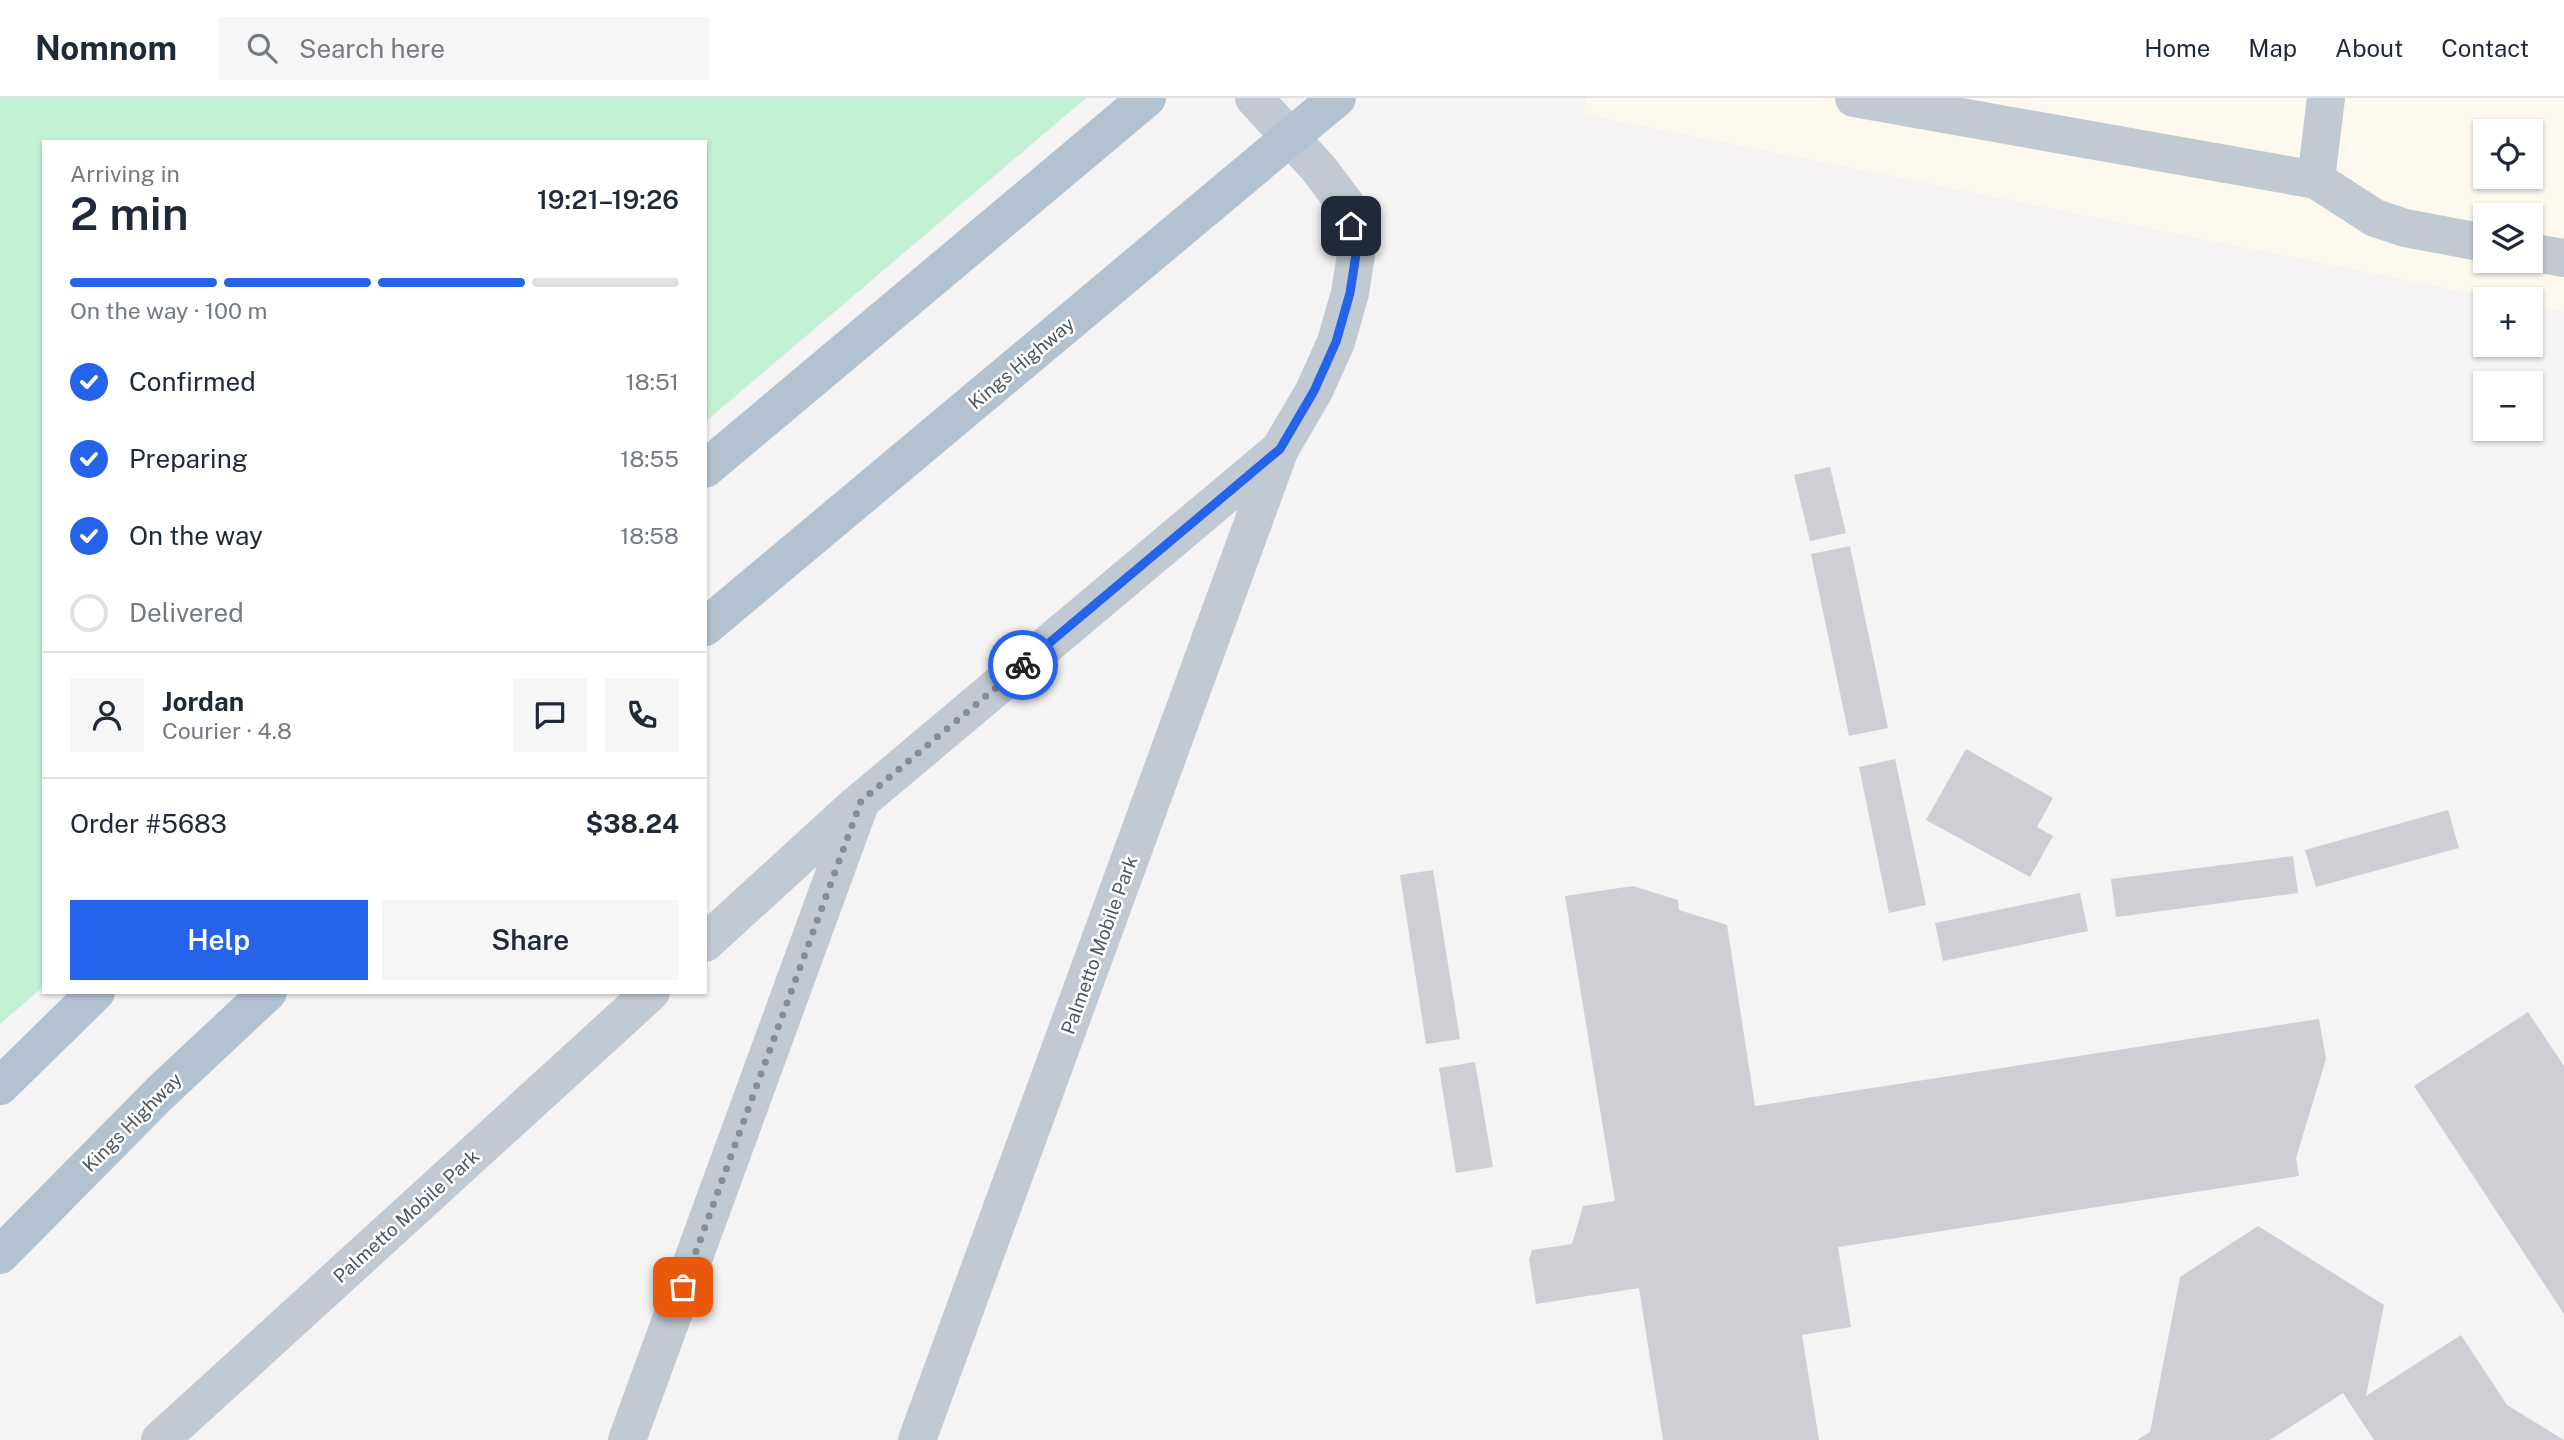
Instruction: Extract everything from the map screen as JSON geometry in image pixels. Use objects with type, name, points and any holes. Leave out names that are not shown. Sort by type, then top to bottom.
[{"type":"main road","points":[[707,467],[1147,98]]},
{"type":"main road","name":"Kings Highway","points":[[707,625],[1337,98]]},
{"type":"main road","points":[[0,1086],[94,994]]},
{"type":"main road","name":"Kings Highway","points":[[0,1255],[160,1093],[266,994]]},
{"type":"street","name":"Palmetto Mobile Park","points":[[917,1440],[1280,449],[1314,391],[1336,342],[1350,293],[1357,248],[1346,205],[1320,169],[1254,98]]},
{"type":"street","points":[[1854,98],[2316,180],[2375,218],[2405,228],[2473,241]]},
{"type":"street","points":[[2316,180],[2326,98]]},
{"type":"street","points":[[2543,254],[2564,258]]},
{"type":"street","name":"Palmetto Mobile Park","points":[[707,941],[861,801],[1280,449]]},
{"type":"street","name":"Palmetto Mobile Park","points":[[627,1440],[861,801]]},
{"type":"street","name":"Palmetto Mobile Park","points":[[160,1440],[649,994]]},
{"type":"shaded area","points":[[1587,98],[2564,98],[2564,312],[2543,308],[2543,287],[2473,287],[2473,294],[1582,114]]},
{"type":"green space","points":[[0,98],[1086,98],[707,420],[707,140],[42,140],[42,988],[0,1024]]},
{"type":"building","points":[[1830,467],[1846,533],[1810,541],[1794,475]]},
{"type":"building","points":[[1850,546],[1888,728],[1849,736],[1811,554]]},
{"type":"building","points":[[1966,749],[2053,798],[2037,827],[2053,836],[2030,877],[1926,820]]},
{"type":"building","points":[[1895,759],[1926,905],[1889,913],[1859,767]]},
{"type":"building","points":[[2448,810],[2459,848],[2316,887],[2305,850]]},
{"type":"building","points":[[2293,856],[2298,893],[2116,917],[2111,879]]},
{"type":"building","points":[[1433,870],[1460,1039],[1426,1044],[1400,875]]},
{"type":"building","points":[[1633,886],[1678,900],[1679,910],[1727,925],[1755,1106],[2319,1019],[2326,1059],[2296,1158],[2299,1176],[1838,1247],[1851,1327],[1802,1335],[1819,1440],[1663,1440],[1639,1288],[1536,1304],[1529,1259],[1532,1250],[1572,1244],[1583,1206],[1615,1201],[1565,896]]},
{"type":"building","points":[[2080,893],[2088,931],[1943,961],[1935,923]]},
{"type":"building","points":[[2528,1012],[2564,1066],[2564,1314],[2414,1086]]},
{"type":"building","points":[[1475,1062],[1493,1167],[1456,1173],[1439,1068]]},
{"type":"building","points":[[2258,1226],[2384,1305],[2366,1396],[2461,1335],[2507,1405],[2564,1440],[2374,1440],[2343,1393],[2270,1440],[2137,1440],[2150,1432],[2180,1277]]},
{"type":"way so far","points":[[683,1287],[861,801],[1023,665]]},
{"type":"route","points":[[1023,665],[1280,449],[1314,391],[1336,342],[1350,293],[1357,248],[1351,226]]}]
